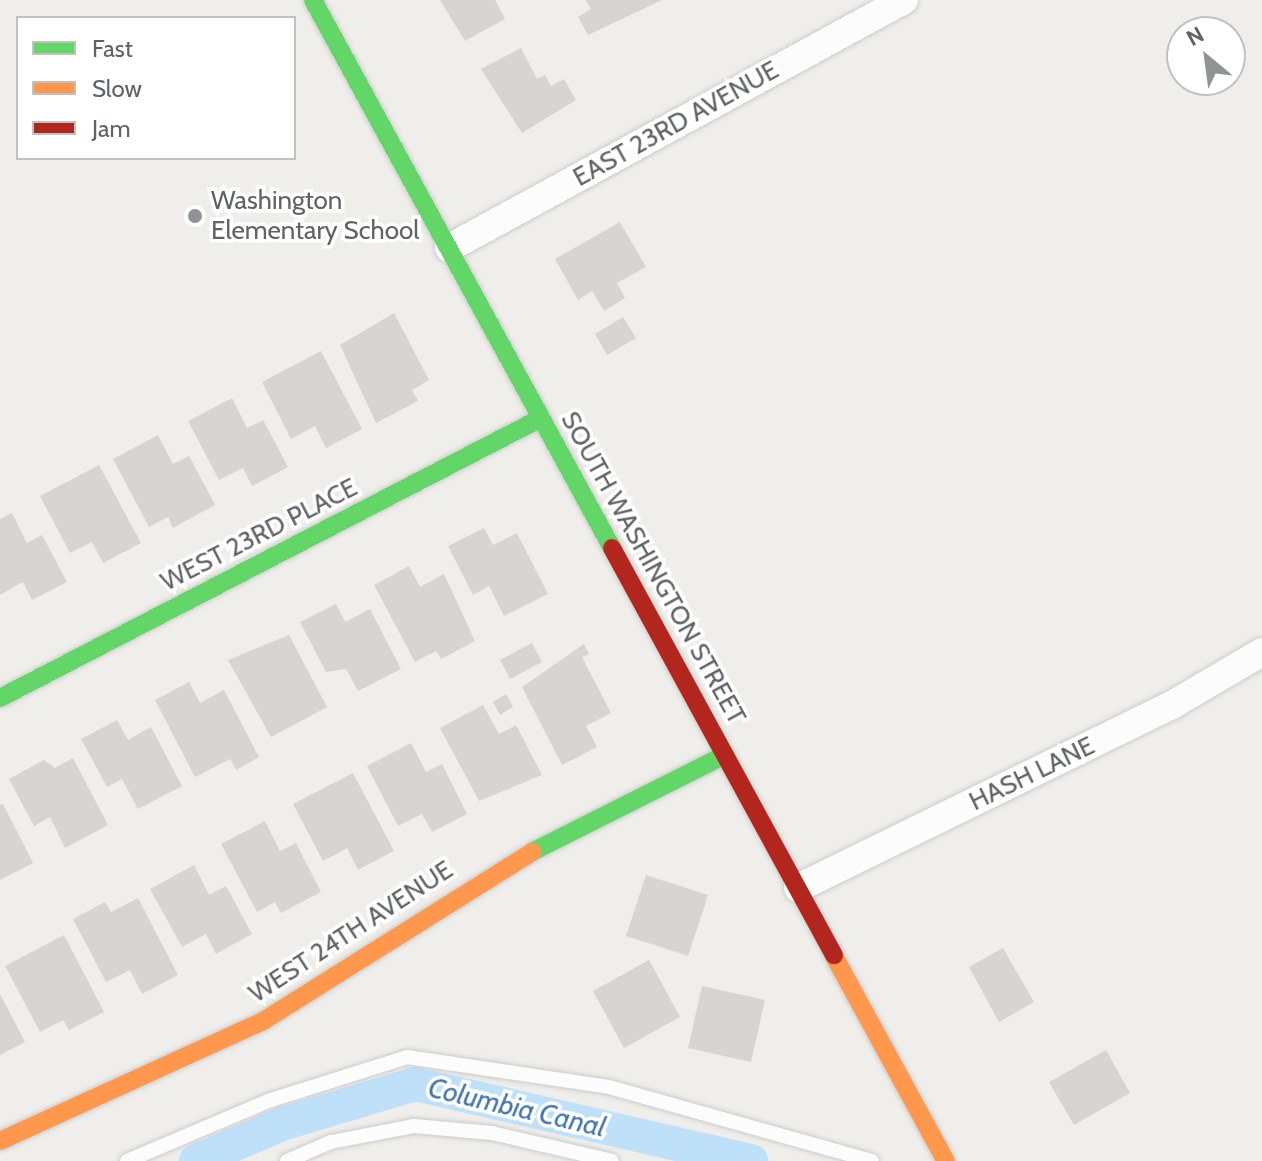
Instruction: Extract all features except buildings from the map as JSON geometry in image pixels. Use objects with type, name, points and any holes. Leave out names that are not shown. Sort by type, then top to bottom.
[{"type":"street","name":"SOUTH WASHINGTON STREET","points":[[313,0],[946,1161]]},
{"type":"street","name":"EAST 23RD AVENUE","points":[[449,248],[904,0]]},
{"type":"street","name":"WEST 23RD PLACE","points":[[0,698],[541,418]]},
{"type":"street","name":"HASH LANE","points":[[798,888],[1172,705],[1262,652]]},
{"type":"street","name":"WEST 24TH AVENUE","points":[[0,1141],[263,1021],[485,876],[725,755]]},
{"type":"lane","points":[[127,1161],[271,1100],[407,1057],[609,1087],[872,1161]]},
{"type":"lane","points":[[287,1161],[331,1142],[414,1126],[492,1133],[612,1161]]},
{"type":"waterway","name":"Columbia Canal","points":[[196,1161],[282,1124],[415,1084],[751,1161]]},
{"type":"traffic: fast","points":[[313,0],[612,548]]},
{"type":"traffic: fast","points":[[0,698],[541,418]]},
{"type":"traffic: fast","points":[[532,852],[725,755]]},
{"type":"traffic: slow","points":[[0,1141],[263,1021],[532,852]]},
{"type":"traffic: slow","points":[[834,956],[946,1161]]},
{"type":"traffic: jam","points":[[612,548],[834,956]]},
{"type":"place","name":"Washington Elementary School","points":[[195,216]]}]
